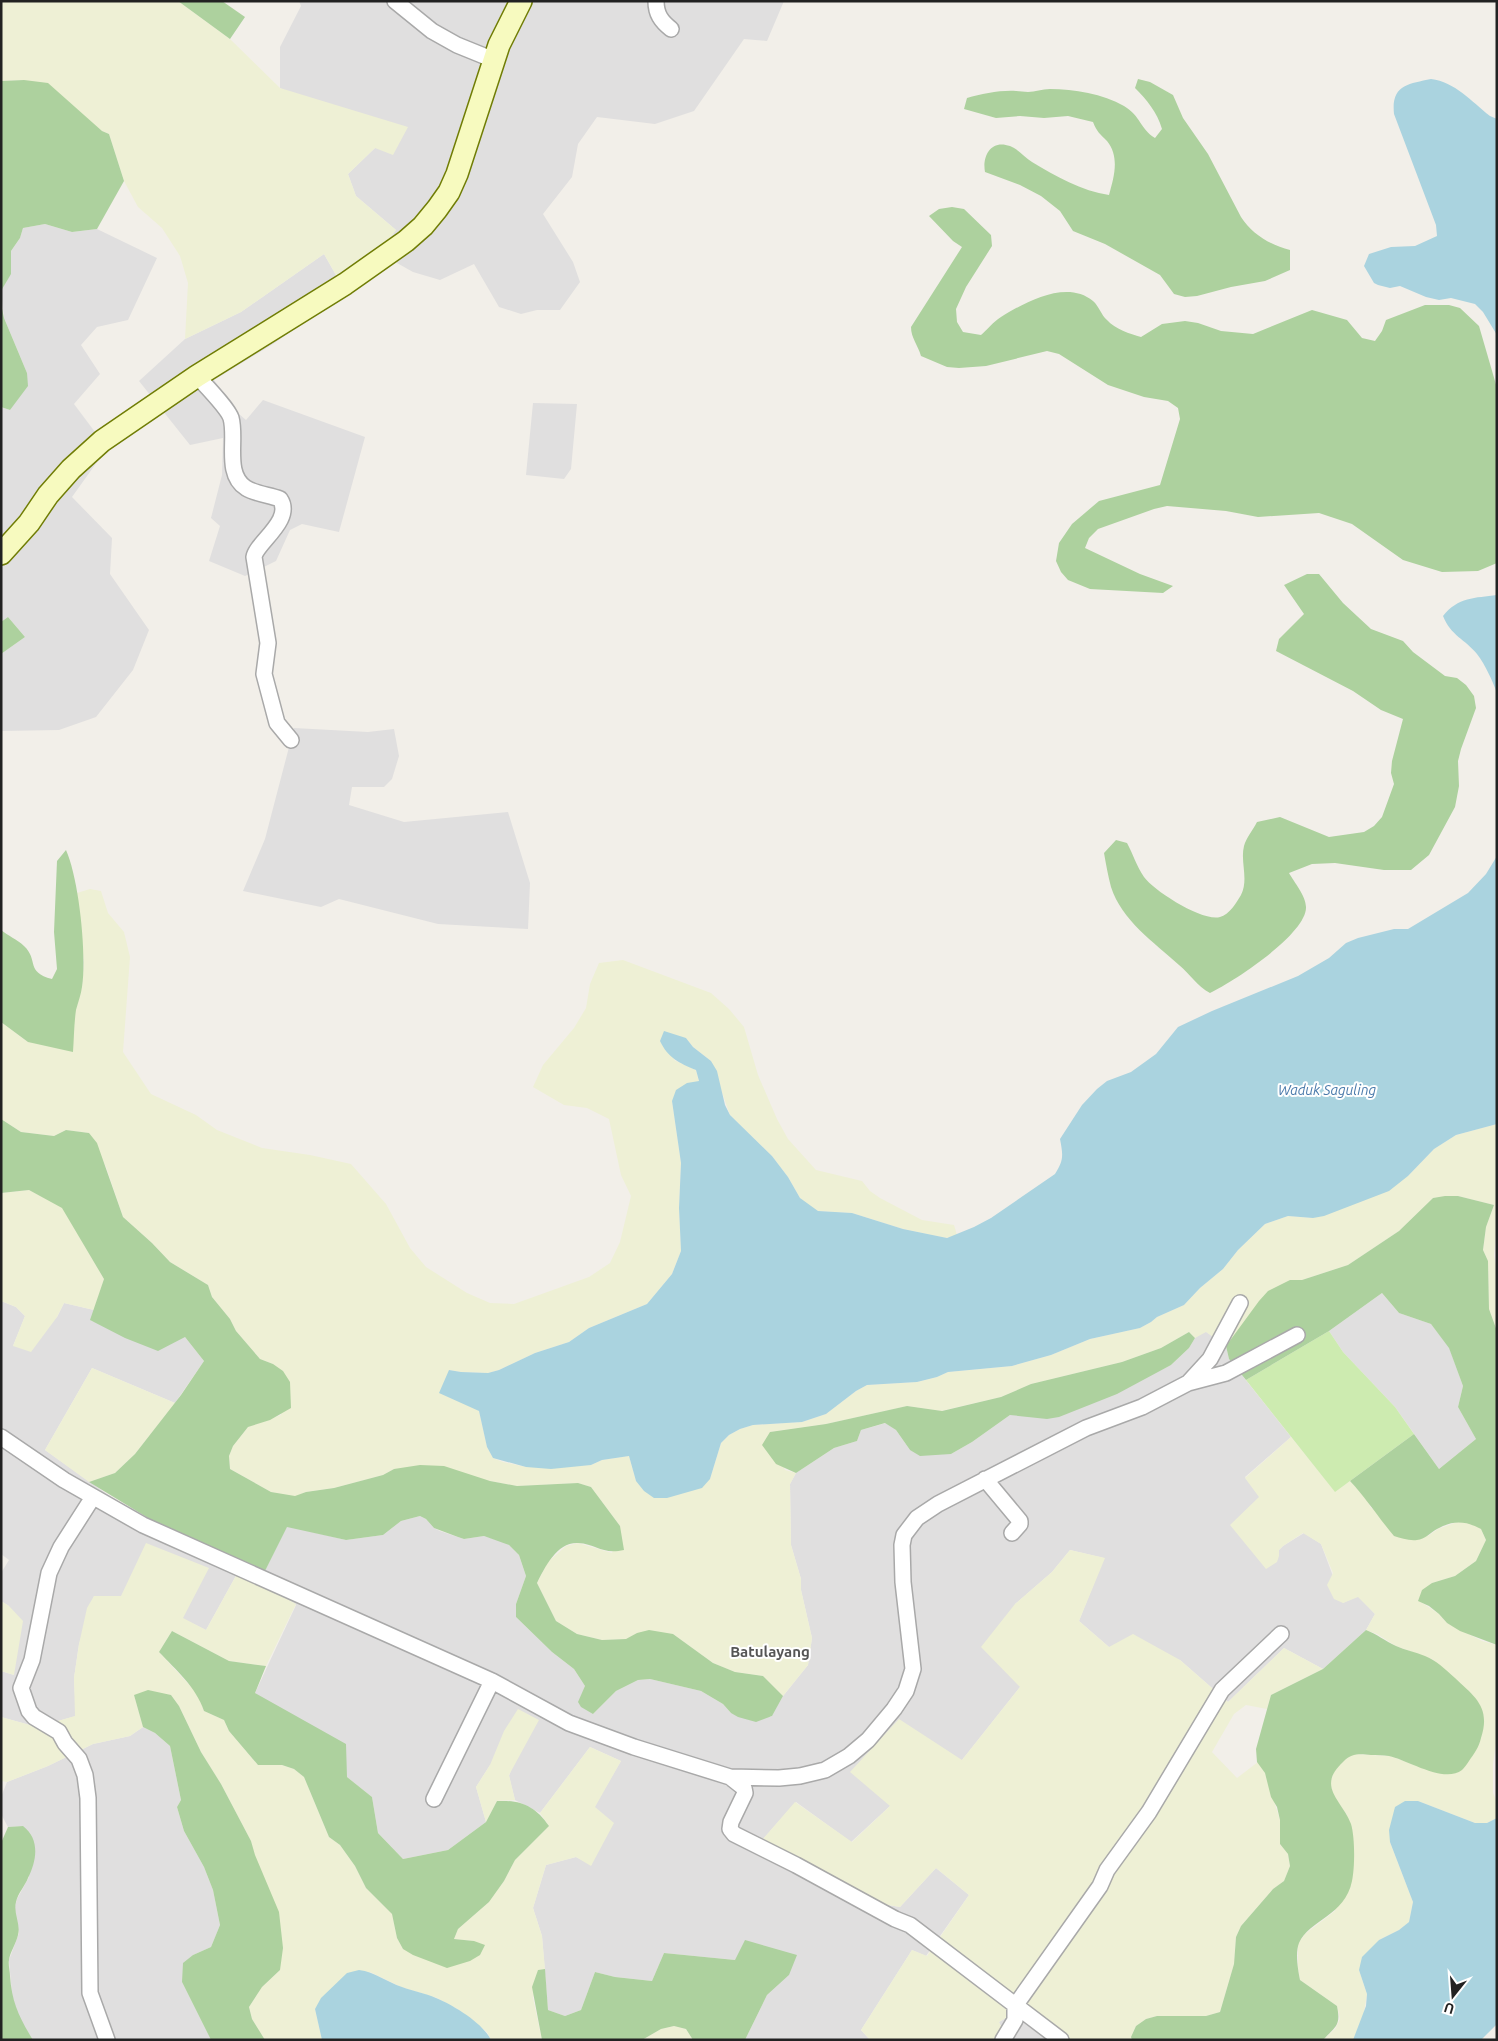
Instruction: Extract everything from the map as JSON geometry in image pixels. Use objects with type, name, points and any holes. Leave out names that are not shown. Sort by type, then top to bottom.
[{"type":"main road","points":[[1,554],[29,523],[48,495],[71,469],[102,441],[197,376],[345,284],[406,242],[423,226],[449,192],[457,174],[499,45],[521,1]]},
{"type":"street","points":[[395,1],[432,31],[457,45],[494,60]]},
{"type":"street","points":[[656,1],[656,11],[662,22],[671,29]]},
{"type":"street","points":[[197,376],[231,417],[233,436],[232,460],[241,483],[247,489],[280,499],[283,503],[274,531],[254,553],[254,557],[268,643],[264,674],[277,725],[291,740]]},
{"type":"street","points":[[1188,1382],[1210,1359],[1240,1303]]},
{"type":"street","points":[[1,1436],[64,1480],[143,1525],[492,1681],[569,1723],[634,1747],[730,1776],[779,1778],[800,1776],[825,1770],[850,1756],[868,1740],[894,1709],[906,1691],[913,1669],[903,1582],[902,1545],[904,1535],[917,1518],[938,1504],[1086,1428],[1142,1407],[1188,1382],[1226,1373],[1297,1335]]},
{"type":"street","points":[[985,1479],[1020,1522],[1012,1533]]},
{"type":"street","points":[[93,1497],[61,1547],[49,1573],[32,1660],[20,1688],[29,1711],[34,1717],[59,1732],[78,1759],[85,1775],[88,1798],[90,1993],[107,2040]]},
{"type":"street","points":[[1003,2040],[1015,2020],[1015,2006],[1100,1886],[1107,1870],[1149,1812],[1222,1690],[1281,1634]]},
{"type":"street","points":[[434,1800],[492,1681]]},
{"type":"street","points":[[730,1776],[744,1788],[745,1793],[731,1822],[730,1829],[734,1834],[796,1865],[894,1919],[910,1925],[1061,2040]]},
{"type":"shaded area","points":[[299,1],[784,1],[767,41],[744,39],[694,111],[655,124],[597,117],[578,144],[572,177],[543,214],[573,262],[580,282],[560,310],[537,310],[521,314],[499,307],[474,264],[440,280],[413,272],[397,263],[386,243],[396,230],[356,196],[348,174],[375,148],[280,88],[280,47],[301,6]]},
{"type":"shaded area","points":[[45,224],[72,232],[97,229],[157,258],[128,320],[97,327],[81,345],[100,374],[74,404],[107,448],[72,497],[112,538],[110,574],[149,630],[133,670],[96,717],[59,730],[1,731],[1,654],[25,637],[8,617],[1,622],[1,407],[10,410],[27,373],[4,318],[1,291],[11,273],[11,251],[20,238],[23,228]]},
{"type":"shaded area","points":[[324,254],[346,293],[273,344],[214,380],[239,414],[246,420],[263,400],[365,437],[339,532],[302,524],[290,530],[276,561],[245,576],[209,561],[220,526],[211,518],[222,475],[223,438],[190,445],[139,381],[185,339],[241,312]]},
{"type":"shaded area","points":[[533,403],[577,404],[571,469],[564,479],[526,475]]},
{"type":"shaded area","points":[[294,728],[368,732],[394,729],[399,756],[392,779],[384,787],[352,787],[349,805],[404,822],[508,812],[530,883],[528,929],[438,924],[339,899],[321,907],[243,891],[265,839]]},
{"type":"shaded area","points":[[1382,1293],[1399,1313],[1431,1324],[1449,1347],[1463,1386],[1458,1407],[1476,1439],[1439,1469],[1395,1407],[1343,1352],[1329,1331]]},
{"type":"shaded area","points":[[1,1301],[16,1307],[25,1316],[13,1346],[57,1317],[64,1303],[94,1310],[91,1321],[185,1337],[204,1361],[175,1403],[92,1368],[45,1450],[114,1499],[243,1563],[206,1630],[183,1619],[121,1596],[94,1596],[79,1644],[74,1678],[76,1716],[37,1727],[1,1717],[1,1671],[14,1675],[9,1606],[1,1601],[1,1573],[9,1560],[1,1554]]},
{"type":"shaded area","points":[[1205,1331],[1226,1346],[1229,1359],[1291,1437],[1245,1477],[1260,1497],[1231,1525],[1279,1556],[1279,1550],[1283,1546],[1304,1533],[1321,1544],[1343,1603],[1358,1596],[1375,1614],[1366,1630],[1323,1669],[1284,1648],[1228,1702],[1180,1660],[1109,1647],[1079,1621],[1104,1558],[1070,1550],[1052,1572],[1015,1604],[1020,1687],[962,1760],[890,1806],[851,1842],[796,1802],[763,1839],[882,1904],[900,1907],[936,1868],[969,1895],[926,1956],[912,1950],[861,2030],[870,2040],[745,2040],[767,1995],[789,1975],[735,1960],[664,1953],[652,1981],[615,1977],[595,1972],[581,2010],[565,2016],[548,2010],[542,1936],[533,1908],[546,1865],[576,1857],[592,1865],[594,1807],[621,1761],[590,1747],[540,1813],[515,1800],[509,1776],[513,1765],[490,1765],[476,1787],[486,1822],[448,1850],[403,1859],[378,1833],[372,1797],[347,1777],[255,1693],[296,1605],[259,1583],[287,1526],[346,1540],[383,1535],[401,1521],[420,1516],[440,1531],[464,1539],[484,1536],[504,1542],[519,1555],[526,1576],[516,1604],[516,1617],[552,1652],[574,1669],[585,1686],[593,1714],[616,1691],[638,1680],[650,1679],[701,1691],[723,1704],[731,1713],[771,1717],[783,1696],[808,1665],[812,1638],[801,1590],[801,1579],[791,1545],[790,1484],[796,1473],[834,1448],[857,1441],[861,1430],[886,1423],[896,1430],[910,1450],[951,1454],[972,1442],[1010,1415],[1023,1415],[1148,1376],[1171,1365],[1189,1348],[1195,1338]]},
{"type":"shaded area","points":[[143,1727],[155,1733],[170,1746],[181,1800],[177,1807],[184,1831],[204,1867],[213,1890],[220,1925],[211,1947],[193,1955],[182,1982],[211,2040],[33,2040],[19,2018],[15,2006],[12,1995],[9,1960],[19,1933],[14,1910],[17,1899],[29,1877],[23,1826],[8,1827],[1,1814],[1,1797],[7,1782],[48,1766],[93,1744],[130,1736]]},
{"type":"shaded area","points":[[1028,2005],[1070,2040],[1007,2040],[999,2022]]},
{"type":"green space","points":[[1,1],[178,1],[230,39],[280,88],[408,127],[393,155],[375,148],[348,174],[356,196],[396,230],[386,243],[336,275],[324,254],[241,312],[185,339],[188,283],[180,256],[162,228],[138,207],[124,181],[109,134],[24,80],[1,81]]},
{"type":"green space","points":[[178,1],[222,1],[245,17],[230,39]]},
{"type":"green space","points":[[1138,79],[1150,82],[1173,95],[1183,118],[1208,154],[1245,223],[1262,238],[1290,250],[1290,270],[1265,281],[1197,296],[1185,297],[1174,294],[1160,275],[1105,244],[1073,231],[1060,211],[1041,196],[1020,185],[985,172],[985,160],[989,150],[1003,144],[1013,147],[1032,162],[1069,182],[1109,195],[1115,167],[1114,154],[1107,141],[1097,131],[1093,122],[1068,116],[996,118],[964,109],[967,98],[991,93],[1010,91],[1031,92],[1044,89],[1078,91],[1098,95],[1124,106],[1134,114],[1146,131],[1155,138],[1162,129],[1151,107],[1135,88]]},
{"type":"green space","points":[[24,80],[48,83],[102,131],[109,134],[124,181],[97,229],[72,232],[45,224],[23,228],[20,238],[11,251],[11,274],[1,291],[1,81]]},
{"type":"green space","points":[[952,207],[964,209],[991,235],[992,246],[966,287],[956,309],[957,322],[963,332],[981,335],[998,319],[1011,311],[1046,295],[1059,292],[1083,295],[1095,303],[1105,318],[1114,326],[1141,337],[1162,324],[1185,321],[1198,323],[1221,331],[1253,334],[1312,310],[1347,320],[1362,338],[1375,341],[1382,331],[1386,320],[1425,305],[1449,305],[1460,308],[1479,326],[1497,388],[1497,563],[1478,571],[1442,572],[1403,560],[1352,524],[1319,513],[1258,517],[1226,511],[1167,506],[1098,529],[1089,538],[1085,548],[1140,574],[1173,586],[1163,593],[1090,589],[1068,580],[1061,572],[1056,561],[1059,543],[1072,524],[1099,501],[1160,485],[1180,419],[1178,408],[1168,401],[1144,397],[1108,385],[1059,354],[1047,351],[986,366],[959,368],[947,367],[921,356],[912,335],[911,327],[962,247],[953,241],[929,216],[939,209]]},
{"type":"green space","points":[[1,304],[4,318],[27,373],[28,386],[10,410],[1,407]]},
{"type":"green space","points":[[1307,574],[1319,574],[1343,603],[1371,629],[1403,641],[1413,652],[1445,676],[1457,678],[1466,685],[1474,696],[1476,708],[1458,761],[1459,786],[1455,807],[1429,855],[1411,870],[1384,870],[1335,863],[1312,864],[1289,873],[1302,894],[1305,903],[1306,907],[1303,918],[1295,930],[1267,956],[1235,979],[1210,993],[1201,987],[1131,921],[1116,899],[1111,887],[1104,853],[1116,840],[1127,843],[1139,869],[1149,883],[1168,897],[1191,910],[1202,915],[1220,917],[1230,911],[1241,895],[1244,883],[1244,846],[1257,822],[1280,817],[1329,837],[1364,832],[1374,826],[1382,817],[1394,784],[1391,773],[1392,761],[1403,719],[1381,710],[1353,691],[1276,651],[1279,639],[1304,614],[1284,585]]},
{"type":"green space","points":[[8,617],[25,637],[1,654],[1,622]]},
{"type":"green space","points":[[66,850],[75,879],[83,937],[82,987],[76,1010],[73,1052],[28,1042],[1,1022],[1,930],[24,946],[31,956],[38,973],[52,979],[57,969],[54,932],[57,861]]},
{"type":"green space","points":[[90,889],[101,891],[108,913],[124,932],[130,957],[123,1052],[151,1094],[196,1115],[217,1130],[262,1148],[310,1155],[351,1164],[386,1204],[410,1248],[426,1267],[467,1293],[490,1303],[514,1304],[589,1277],[610,1263],[620,1242],[631,1196],[621,1175],[609,1119],[587,1108],[564,1105],[533,1087],[543,1065],[574,1028],[586,1008],[590,984],[599,963],[623,960],[711,993],[729,1009],[744,1027],[758,1075],[777,1119],[788,1139],[816,1170],[862,1181],[870,1191],[880,1198],[922,1220],[954,1225],[957,1235],[946,1238],[903,1229],[852,1213],[818,1211],[808,1206],[800,1198],[788,1177],[772,1156],[730,1115],[711,1061],[693,1047],[686,1038],[674,1060],[696,1070],[699,1082],[672,1101],[681,1163],[679,1208],[681,1251],[672,1274],[647,1304],[589,1328],[569,1342],[535,1353],[499,1370],[488,1373],[449,1370],[479,1411],[487,1447],[493,1458],[503,1462],[526,1467],[591,1465],[602,1460],[629,1456],[636,1481],[710,1479],[721,1443],[729,1435],[740,1429],[753,1425],[802,1422],[826,1414],[867,1385],[917,1382],[948,1372],[1012,1366],[1051,1355],[1090,1339],[1140,1328],[1157,1317],[1184,1305],[1200,1288],[1223,1269],[1238,1250],[1265,1224],[1288,1216],[1313,1218],[1408,1176],[1434,1149],[1456,1135],[1497,1124],[1497,1224],[1494,1256],[1497,1269],[1497,1331],[1489,1309],[1488,1261],[1483,1250],[1486,1227],[1494,1205],[1458,1196],[1433,1198],[1399,1231],[1348,1265],[1302,1280],[1290,1280],[1226,1346],[1206,1332],[1195,1338],[1189,1332],[1161,1348],[1122,1362],[1031,1384],[1001,1397],[941,1411],[907,1406],[826,1424],[770,1432],[785,1470],[796,1473],[790,1484],[791,1545],[801,1579],[801,1590],[812,1638],[808,1665],[783,1696],[763,1676],[735,1672],[713,1663],[673,1634],[637,1633],[627,1639],[602,1640],[577,1634],[556,1621],[537,1583],[548,1562],[566,1546],[578,1543],[612,1553],[620,1526],[591,1487],[578,1483],[517,1486],[394,1469],[383,1475],[334,1488],[306,1492],[295,1497],[271,1492],[230,1469],[229,1456],[233,1446],[248,1427],[281,1415],[273,1364],[260,1359],[236,1331],[230,1319],[212,1297],[208,1285],[170,1262],[123,1217],[106,1167],[89,1133],[66,1130],[54,1136],[21,1132],[1,1119],[1,1022],[28,1042],[76,1009],[82,987],[84,963],[77,893]]},
{"type":"green space","points":[[1,1119],[21,1132],[54,1136],[66,1130],[89,1133],[97,1143],[123,1217],[170,1262],[208,1285],[212,1297],[230,1319],[236,1331],[260,1359],[273,1364],[283,1371],[290,1382],[291,1408],[270,1420],[248,1427],[233,1446],[229,1456],[230,1469],[271,1492],[295,1496],[383,1475],[394,1469],[420,1465],[444,1466],[490,1481],[517,1486],[578,1483],[591,1487],[620,1526],[624,1550],[610,1551],[578,1543],[571,1544],[558,1551],[548,1563],[537,1583],[556,1621],[577,1634],[602,1640],[626,1639],[637,1633],[649,1630],[673,1634],[713,1663],[735,1672],[763,1676],[783,1696],[772,1716],[756,1722],[738,1717],[731,1713],[723,1704],[701,1691],[650,1679],[638,1680],[616,1691],[593,1714],[581,1707],[578,1702],[585,1686],[574,1669],[552,1652],[516,1617],[516,1604],[526,1576],[519,1555],[509,1545],[484,1536],[464,1539],[434,1528],[426,1519],[420,1516],[401,1521],[383,1535],[346,1540],[287,1527],[264,1573],[163,1527],[89,1482],[115,1473],[135,1454],[181,1395],[204,1361],[185,1337],[158,1351],[125,1338],[90,1320],[104,1279],[62,1208],[29,1190],[1,1193]]},
{"type":"green space","points":[[29,1190],[62,1207],[104,1279],[94,1310],[64,1303],[57,1317],[31,1352],[13,1346],[25,1316],[16,1307],[1,1301],[1,1193]]},
{"type":"green space","points":[[1458,1196],[1494,1205],[1486,1227],[1483,1250],[1488,1261],[1489,1309],[1497,1331],[1497,1645],[1460,1631],[1447,1623],[1429,1606],[1418,1601],[1422,1590],[1432,1583],[1455,1576],[1476,1561],[1486,1540],[1481,1529],[1470,1524],[1454,1523],[1443,1526],[1420,1539],[1408,1540],[1394,1536],[1350,1481],[1414,1434],[1439,1469],[1476,1439],[1458,1407],[1463,1386],[1449,1348],[1431,1324],[1399,1313],[1382,1293],[1329,1331],[1246,1380],[1229,1359],[1226,1346],[1268,1291],[1290,1280],[1302,1280],[1348,1265],[1399,1231],[1433,1198]]},
{"type":"green space","points":[[1329,1331],[1343,1352],[1395,1407],[1414,1434],[1335,1492],[1246,1380]]},
{"type":"green space","points":[[1189,1332],[1195,1338],[1189,1348],[1171,1365],[1117,1394],[1059,1417],[1047,1419],[1010,1415],[972,1442],[951,1454],[920,1456],[910,1450],[896,1430],[885,1423],[861,1430],[857,1441],[834,1448],[796,1473],[776,1464],[762,1445],[770,1432],[826,1424],[907,1406],[942,1411],[1001,1397],[1031,1384],[1122,1362],[1161,1348]]},
{"type":"green space","points":[[92,1368],[175,1403],[135,1454],[115,1473],[89,1482],[45,1450]]},
{"type":"green space","points":[[1291,1437],[1335,1491],[1350,1481],[1366,1498],[1371,1508],[1428,1536],[1438,1529],[1460,1521],[1471,1523],[1481,1529],[1486,1540],[1476,1561],[1455,1576],[1432,1583],[1418,1600],[1439,1614],[1447,1623],[1482,1641],[1497,1645],[1497,1736],[1493,1764],[1493,1793],[1497,1802],[1497,1818],[1487,1823],[1475,1823],[1418,1801],[1390,1842],[1413,1902],[1409,1922],[1399,1930],[1379,1940],[1359,1970],[1367,1994],[1363,2018],[1353,2040],[1323,2040],[1335,2029],[1340,2019],[1337,2006],[1300,1980],[1298,1968],[1298,1944],[1305,1934],[1335,1911],[1347,1815],[1333,1795],[1330,1782],[1335,1770],[1344,1760],[1354,1754],[1390,1756],[1437,1773],[1434,1660],[1396,1646],[1377,1634],[1366,1630],[1375,1614],[1358,1597],[1343,1603],[1334,1599],[1327,1585],[1333,1573],[1321,1544],[1303,1533],[1283,1546],[1279,1550],[1277,1562],[1266,1569],[1230,1525],[1259,1497],[1245,1478]]},
{"type":"green space","points":[[146,1543],[209,1568],[183,1618],[206,1630],[243,1563],[259,1583],[296,1604],[266,1666],[229,1661],[172,1631],[159,1652],[193,1689],[204,1711],[224,1720],[229,1731],[258,1765],[282,1765],[294,1769],[304,1777],[329,1837],[340,1845],[355,1866],[366,1888],[392,1914],[397,1938],[403,1949],[474,1941],[454,1939],[458,1929],[489,1902],[504,1881],[515,1860],[549,1826],[540,1813],[590,1747],[621,1761],[595,1807],[614,1823],[591,1866],[576,1857],[546,1865],[533,1908],[542,1936],[545,1969],[538,1970],[533,1998],[542,2040],[491,2040],[487,2032],[459,2010],[437,1998],[401,1987],[370,1972],[315,2009],[322,2040],[265,2040],[252,2019],[249,2007],[262,1987],[280,1970],[251,1841],[221,1784],[201,1752],[179,1706],[171,1695],[134,1695],[143,1727],[130,1736],[93,1744],[48,1766],[7,1782],[1,1781],[1,1717],[37,1727],[75,1716],[74,1678],[87,1608],[94,1596],[121,1596]]},
{"type":"green space","points":[[1070,1550],[1105,1558],[1079,1621],[1109,1647],[1133,1634],[1180,1660],[1228,1702],[1284,1648],[1323,1669],[1271,1695],[1267,1709],[1246,1705],[1234,1714],[1212,1752],[1237,1778],[1258,1762],[1265,1773],[1280,1820],[1280,1844],[1288,1854],[1290,1866],[1284,1881],[1273,1889],[1241,1926],[1236,1937],[1234,1964],[1220,2012],[1206,2016],[1157,2016],[1146,2019],[1136,2026],[1131,2037],[1132,2040],[1070,2040],[1028,2005],[999,2022],[1007,2040],[870,2040],[861,2030],[912,1950],[927,1956],[969,1895],[936,1868],[900,1907],[882,1904],[763,1839],[795,1802],[852,1842],[890,1806],[850,1772],[899,1719],[962,1760],[1020,1687],[981,1647],[1015,1604],[1052,1572]]},
{"type":"green space","points":[[1,1601],[9,1606],[23,1621],[14,1675],[1,1671]]},
{"type":"green space","points":[[1366,1630],[1396,1646],[1429,1658],[1444,1668],[1475,1697],[1482,1710],[1484,1727],[1478,1747],[1462,1770],[1454,1774],[1436,1773],[1389,1756],[1363,1754],[1349,1757],[1335,1771],[1331,1786],[1351,1824],[1353,1836],[1354,1868],[1352,1881],[1348,1893],[1335,1910],[1304,1935],[1299,1943],[1297,1956],[1300,1980],[1337,2006],[1338,2022],[1323,2040],[1132,2040],[1131,2037],[1136,2026],[1146,2019],[1157,2016],[1206,2016],[1220,2012],[1234,1964],[1236,1937],[1241,1926],[1273,1889],[1284,1881],[1290,1866],[1288,1854],[1280,1844],[1280,1820],[1277,1807],[1271,1797],[1265,1773],[1257,1762],[1256,1749],[1271,1695],[1323,1669]]},
{"type":"green space","points":[[172,1631],[229,1661],[266,1666],[255,1693],[346,1744],[347,1777],[372,1797],[378,1833],[403,1859],[448,1850],[486,1822],[497,1801],[520,1803],[533,1809],[544,1819],[549,1826],[515,1860],[504,1881],[489,1902],[458,1929],[454,1939],[474,1941],[485,1945],[480,1955],[470,1961],[447,1968],[413,1955],[403,1949],[397,1938],[392,1914],[366,1888],[355,1866],[340,1845],[329,1837],[304,1777],[294,1769],[282,1765],[258,1765],[229,1731],[224,1720],[204,1711],[191,1687],[159,1652]]},
{"type":"green space","points":[[148,1690],[171,1695],[179,1706],[201,1752],[221,1784],[251,1841],[279,1912],[283,1948],[280,1970],[262,1987],[249,2007],[252,2019],[265,2040],[211,2040],[182,1982],[183,1963],[193,1955],[211,1947],[220,1925],[213,1890],[204,1867],[184,1831],[177,1807],[181,1800],[170,1746],[155,1733],[143,1727],[134,1695]]},
{"type":"green space","points":[[518,1709],[539,1720],[509,1775],[515,1800],[497,1801],[486,1822],[476,1787],[490,1765],[504,1731]]},
{"type":"green space","points":[[23,1826],[32,1837],[35,1857],[27,1881],[18,1896],[15,1906],[19,1931],[9,1964],[14,2002],[33,2040],[1,2040],[1,1843],[8,1827]]},
{"type":"green space","points":[[745,1940],[797,1955],[789,1975],[767,1995],[745,2040],[693,2040],[686,2029],[674,2026],[661,2029],[642,2040],[542,2040],[532,1987],[538,1970],[545,1969],[548,2010],[565,2016],[581,2010],[595,1972],[615,1977],[652,1981],[664,1953],[735,1960]]},
{"type":"green space","points":[[674,2026],[686,2029],[693,2040],[642,2040],[661,2029]]},
{"type":"water","points":[[1431,79],[1455,88],[1490,116],[1497,119],[1497,335],[1483,312],[1475,304],[1451,298],[1439,300],[1426,297],[1400,286],[1390,288],[1378,285],[1374,283],[1364,266],[1369,254],[1391,247],[1415,246],[1437,236],[1436,225],[1394,114],[1395,97],[1398,92],[1415,82]]},
{"type":"water","points":[[1497,595],[1497,693],[1480,659],[1454,633],[1443,616],[1461,602]]},
{"type":"water","name":"Waduk Saguling","points":[[1497,856],[1497,1124],[1456,1135],[1434,1149],[1408,1176],[1389,1191],[1324,1216],[1313,1218],[1288,1216],[1265,1224],[1238,1250],[1223,1269],[1200,1288],[1184,1305],[1157,1317],[1140,1328],[1090,1339],[1051,1355],[1012,1366],[948,1372],[917,1382],[867,1385],[826,1414],[802,1422],[753,1425],[740,1429],[729,1435],[721,1443],[710,1479],[702,1488],[667,1498],[654,1498],[644,1491],[636,1481],[629,1456],[602,1460],[591,1465],[551,1469],[526,1467],[493,1458],[487,1447],[479,1411],[439,1393],[449,1370],[488,1373],[499,1370],[535,1353],[569,1342],[589,1328],[647,1304],[672,1274],[681,1251],[679,1208],[681,1163],[672,1101],[676,1090],[687,1083],[699,1081],[696,1070],[675,1059],[663,1047],[660,1041],[664,1031],[686,1038],[693,1047],[711,1061],[717,1071],[725,1105],[730,1115],[772,1156],[788,1177],[800,1198],[818,1211],[852,1213],[903,1229],[947,1238],[991,1218],[1055,1174],[1062,1157],[1060,1139],[1082,1105],[1107,1081],[1131,1072],[1156,1054],[1178,1027],[1298,976],[1329,958],[1346,943],[1394,929],[1408,929],[1468,893],[1486,874]]},
{"type":"water","points":[[1405,1801],[1418,1801],[1475,1823],[1487,1823],[1497,1818],[1497,2024],[1481,2040],[1353,2040],[1366,2006],[1367,1994],[1359,1970],[1362,1957],[1379,1940],[1399,1930],[1409,1922],[1413,1902],[1390,1842],[1389,1830],[1395,1807]]},
{"type":"water","points":[[359,1970],[402,1987],[432,1996],[451,2005],[475,2021],[491,2040],[322,2040],[315,2009],[321,1998],[347,1973]]},
{"type":"district","name":"Batulayang","points":[[770,1651]]}]
